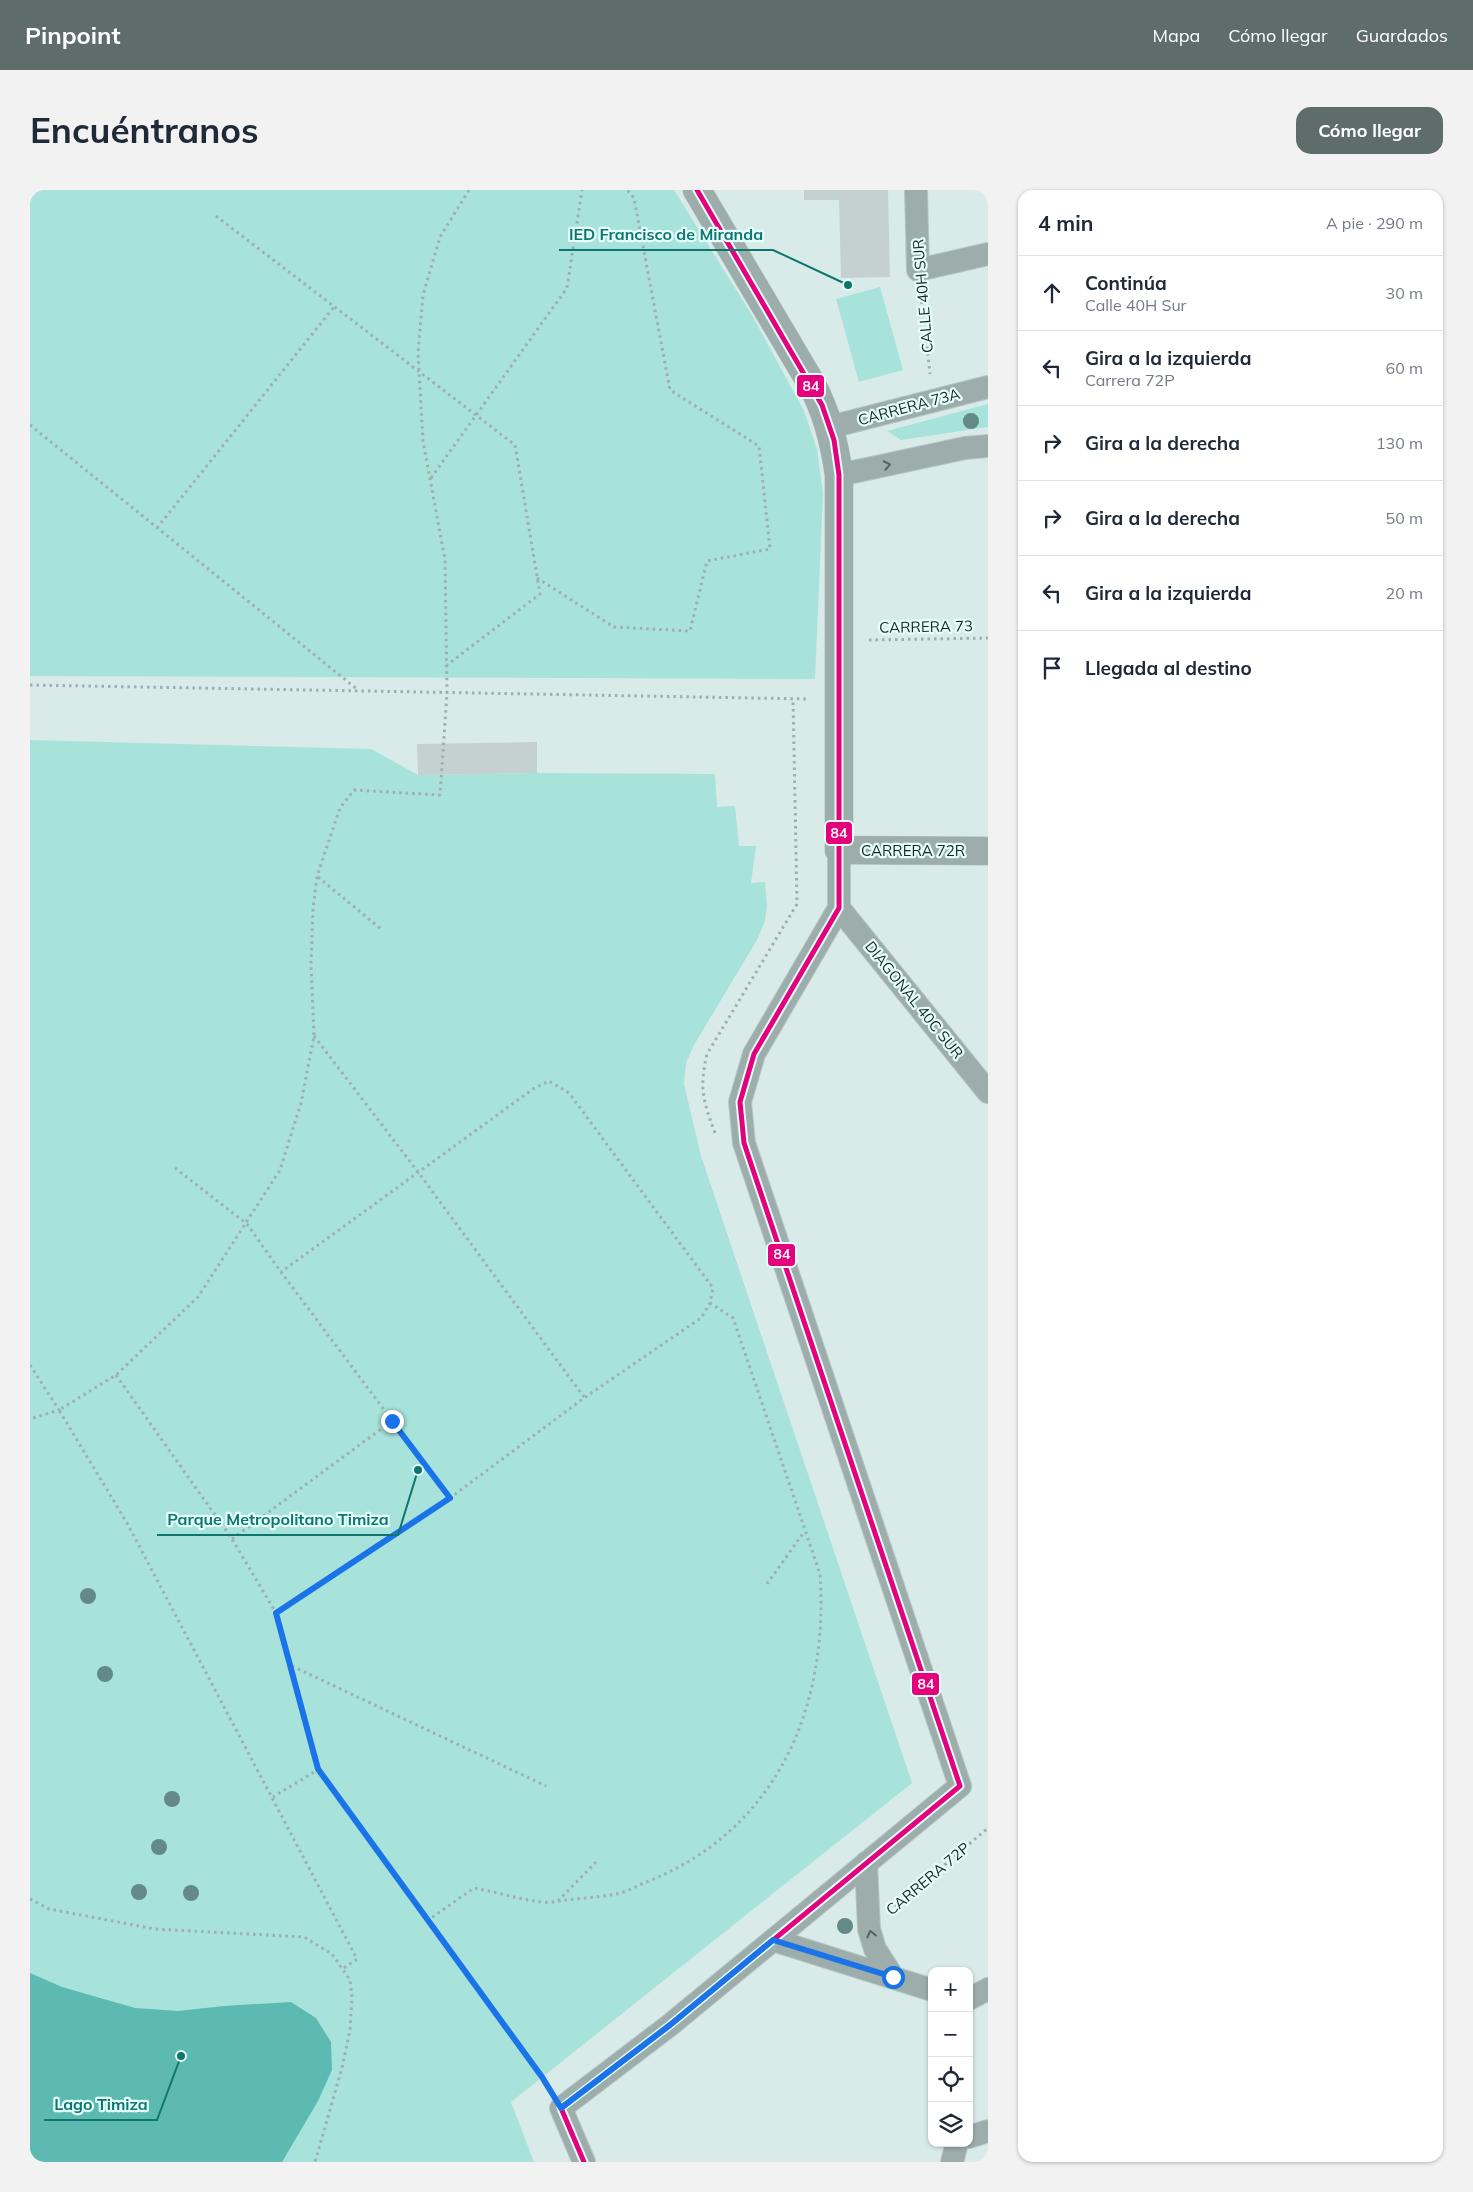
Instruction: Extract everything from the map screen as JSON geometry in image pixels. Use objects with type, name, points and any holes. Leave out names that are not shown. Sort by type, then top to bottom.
[{"type":"street","points":[[584,2162],[561,2108],[670,2025],[960,1786],[744,1143],[740,1102],[754,1054],[840,908],[839,475],[830,427],[811,383],[697,190]]},
{"type":"street","name":"CALLE 40H SUR","points":[[916,190],[918,270]]},
{"type":"street","points":[[918,270],[988,254]]},
{"type":"street","name":"CARRERA 73A","points":[[830,427],[988,387]]},
{"type":"street","points":[[839,475],[965,448],[988,446]]},
{"type":"street","name":"CARRERA 72R","points":[[839,850],[988,851]]},
{"type":"street","name":"DIAGONAL 40C SUR","points":[[840,908],[988,1092]]},
{"type":"street","points":[[866,1863],[868,1929],[875,1949],[893,1977]]},
{"type":"street","points":[[773,1940],[928,1989]]},
{"type":"street","points":[[973,1997],[988,1989]]},
{"type":"street","points":[[973,2136],[988,2131]]},
{"type":"street","points":[[952,2162],[956,2147]]},
{"type":"path","points":[[30,1419],[59,1410],[116,1374],[198,1297],[247,1224],[280,1170],[301,1103],[314,1036],[311,964],[313,909],[317,876],[340,808],[354,790],[440,795],[447,693],[445,560],[423,441],[418,353],[423,295],[440,237],[469,190]]},
{"type":"path","points":[[430,478],[568,288],[582,190]]},
{"type":"path","points":[[537,578],[614,627],[690,631],[707,561],[770,549],[759,446],[670,390],[634,198],[627,190]]},
{"type":"path","points":[[216,216],[515,446],[540,594],[446,665]]},
{"type":"path","name":"CALLE 40H SUR","points":[[918,270],[933,401]]},
{"type":"path","points":[[157,528],[334,307]]},
{"type":"path","points":[[30,425],[359,691]]},
{"type":"path","name":"CARRERA 73","points":[[864,640],[988,638]]},
{"type":"path","points":[[30,686],[793,699],[797,904],[707,1054],[702,1077],[704,1102],[717,1140]]},
{"type":"path","points":[[317,876],[381,929]]},
{"type":"path","points":[[314,1036],[418,1172],[584,1398]]},
{"type":"path","points":[[276,1613],[450,1498],[584,1398],[701,1318],[710,1303],[713,1288],[569,1093],[549,1081],[533,1089],[281,1272]]},
{"type":"path","points":[[175,1168],[247,1224],[450,1498]]},
{"type":"path","points":[[427,1921],[474,1888],[542,1903],[617,1894],[665,1875],[695,1858],[726,1836],[762,1798],[786,1759],[803,1720],[815,1680],[822,1604],[820,1574],[733,1318],[710,1303]]},
{"type":"path","points":[[30,1366],[59,1410],[127,1523],[273,1797],[357,1959],[344,1968]]},
{"type":"path","points":[[116,1374],[232,1539],[276,1613],[318,1769],[542,2077],[561,2108]]},
{"type":"path","points":[[232,1539],[392,1421]]},
{"type":"path","points":[[766,1584],[805,1531]]},
{"type":"path","points":[[291,1665],[546,1786]]},
{"type":"path","points":[[273,1797],[318,1769]]},
{"type":"path","name":"CARRERA 72P","points":[[868,1929],[988,1828]]},
{"type":"path","points":[[558,1901],[596,1862]]},
{"type":"path","points":[[30,1899],[50,1909],[155,1928],[304,1937],[332,1954],[344,1968],[350,1980],[352,1997],[350,2030],[342,2068],[315,2162]]},
{"type":"shaded area","points":[[30,190],[674,190],[753,317],[804,411],[817,449],[823,493],[815,679],[30,676]]},
{"type":"shaded area","points":[[880,287],[903,370],[859,382],[836,299]]},
{"type":"shaded area","points":[[988,404],[988,427],[901,440],[887,431]]},
{"type":"shaded area","points":[[30,740],[371,749],[418,775],[537,773],[715,774],[717,807],[735,806],[739,846],[756,846],[751,883],[765,882],[767,906],[765,921],[757,940],[694,1045],[686,1063],[684,1084],[701,1156],[912,1783],[511,2102],[534,2162],[30,2162]]},
{"type":"shaded area","points":[[30,1973],[62,1987],[135,2008],[178,2011],[291,2002],[316,2018],[331,2042],[332,2070],[318,2101],[282,2162],[30,2162]]},
{"type":"building","points":[[804,190],[888,190],[890,277],[841,278],[839,200],[804,200]]},
{"type":"building","points":[[537,742],[537,773],[418,775],[417,744]]},
{"type":"transit line","name":"84","points":[[584,2162],[561,2108],[670,2025],[960,1786],[744,1143],[740,1102],[754,1054],[839,908],[839,475],[834,440],[822,405],[697,190]]},
{"type":"place","name":"IED Francisco de Miranda","points":[[848,285]]},
{"type":"place","name":"Parque Metropolitano Timiza","points":[[418,1470]]},
{"type":"place","name":"Lago Timiza","points":[[181,2056]]},
{"type":"route","points":[[392,1421],[450,1498],[276,1613],[318,1769],[542,2077],[561,2108],[670,2025],[773,1940],[893,1977]]}]
